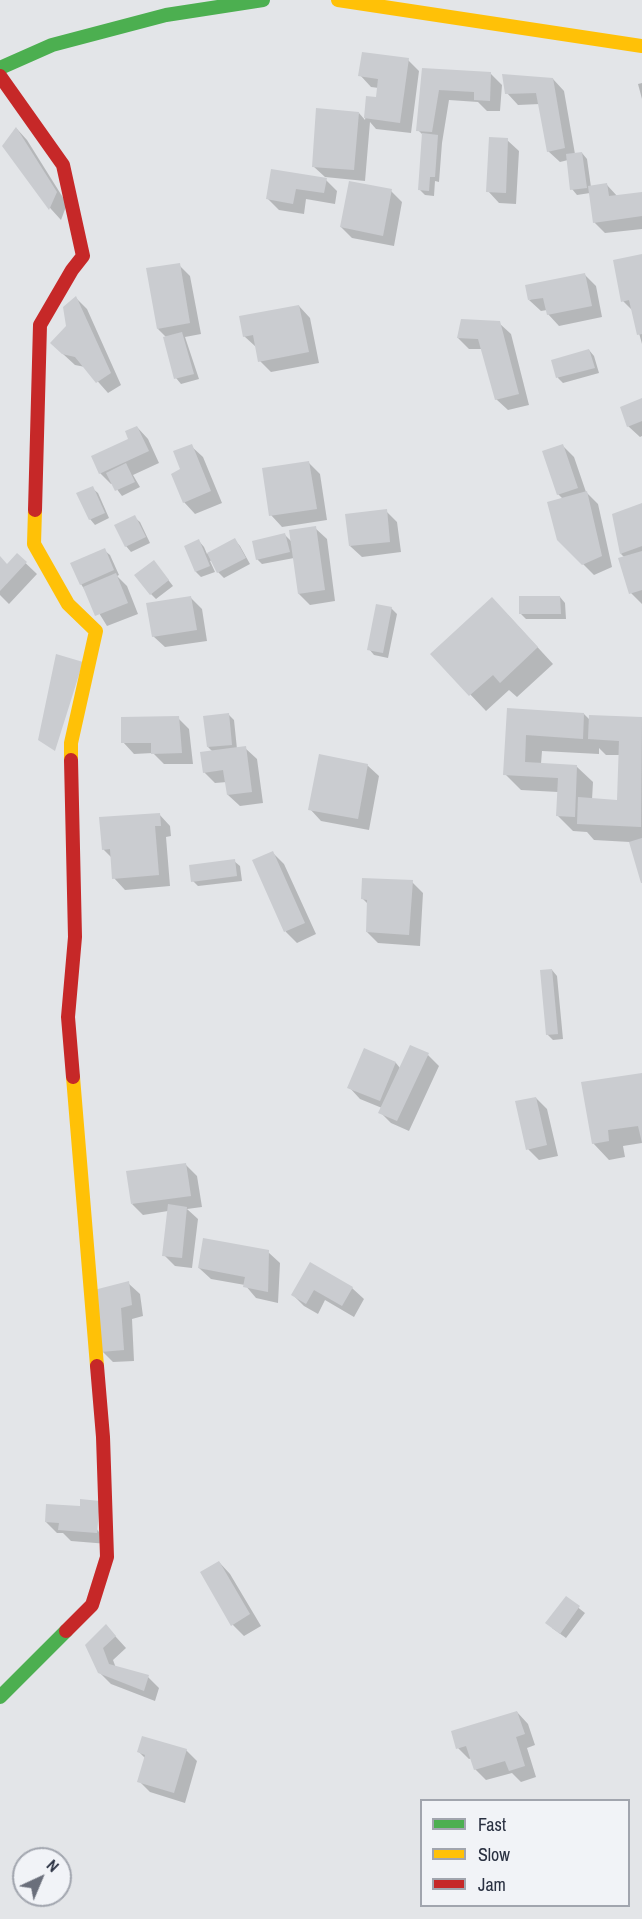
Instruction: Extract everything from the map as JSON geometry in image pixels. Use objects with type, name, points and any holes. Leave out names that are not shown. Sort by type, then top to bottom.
[{"type":"street","points":[[0,68],[52,45],[166,15],[263,0]]},
{"type":"street","points":[[338,0],[642,46]]},
{"type":"street","points":[[0,76],[63,165],[83,256],[72,270],[40,325],[34,544],[68,604],[96,631],[71,742],[75,937],[68,1017],[103,1437],[107,1557],[92,1605],[0,1697]]},
{"type":"building","points":[[362,52],[409,58],[400,123],[364,118],[366,96],[376,97],[378,79],[358,76]]},
{"type":"building","points":[[422,68],[491,72],[490,101],[474,100],[474,92],[439,90],[432,132],[416,131]]},
{"type":"building","points":[[502,74],[553,78],[565,148],[547,152],[536,93],[505,94]]},
{"type":"building","points":[[316,108],[359,112],[354,170],[312,167]]},
{"type":"building","points":[[16,127],[57,192],[49,210],[2,146]]},
{"type":"building","points":[[422,133],[438,135],[435,177],[430,177],[429,191],[418,190]]},
{"type":"building","points":[[489,137],[508,138],[506,193],[486,192]]},
{"type":"building","points":[[582,152],[587,188],[570,190],[566,154]]},
{"type":"building","points":[[271,169],[327,178],[324,193],[296,189],[293,204],[266,199]]},
{"type":"building","points":[[349,181],[392,189],[383,236],[340,227]]},
{"type":"building","points":[[607,183],[609,196],[642,192],[642,216],[593,223],[588,186]]},
{"type":"building","points":[[642,254],[642,334],[637,335],[629,300],[621,302],[613,260]]},
{"type":"building","points":[[180,263],[190,323],[157,329],[146,268]]},
{"type":"building","points":[[585,273],[592,306],[547,315],[543,298],[528,300],[525,285]]},
{"type":"building","points":[[76,296],[111,373],[96,383],[75,357],[62,354],[50,343],[66,326],[63,307]]},
{"type":"building","points":[[299,305],[309,352],[258,362],[253,335],[243,337],[239,316]]},
{"type":"building","points":[[461,319],[500,321],[519,394],[495,400],[478,339],[457,338]]},
{"type":"building","points":[[182,332],[194,374],[174,379],[163,337]]},
{"type":"building","points":[[589,349],[595,368],[556,378],[551,360]]},
{"type":"building","points":[[642,398],[642,421],[627,427],[620,407]]},
{"type":"building","points":[[137,426],[149,451],[99,474],[91,456],[128,439],[125,431]]},
{"type":"building","points":[[192,444],[211,491],[183,503],[171,474],[180,469],[173,451]]},
{"type":"building","points":[[563,444],[578,488],[557,495],[542,451]]},
{"type":"building","points":[[309,461],[317,509],[269,516],[262,468]]},
{"type":"building","points":[[126,463],[135,482],[115,491],[106,473]]},
{"type":"building","points":[[93,486],[105,513],[89,520],[76,493]]},
{"type":"building","points":[[587,491],[602,556],[582,565],[557,540],[547,502]]},
{"type":"building","points":[[642,503],[642,546],[620,554],[612,514]]},
{"type":"building","points":[[387,509],[390,542],[349,546],[345,514]]},
{"type":"building","points":[[135,515],[146,537],[125,547],[114,525]]},
{"type":"building","points":[[316,526],[325,590],[298,594],[289,530]]},
{"type":"building","points":[[285,533],[290,552],[256,560],[252,541]]},
{"type":"building","points":[[235,538],[246,558],[217,573],[207,553]]},
{"type":"building","points":[[199,539],[210,566],[195,572],[184,546]]},
{"type":"building","points":[[105,548],[114,570],[80,585],[70,563]]},
{"type":"building","points":[[642,551],[642,590],[629,594],[618,558]]},
{"type":"building","points":[[17,553],[27,562],[0,591],[0,556],[7,564]]},
{"type":"building","points":[[154,560],[169,580],[150,595],[134,575]]},
{"type":"building","points":[[116,573],[128,603],[95,616],[83,587]]},
{"type":"building","points":[[191,596],[197,630],[152,637],[146,603]]},
{"type":"building","points":[[519,596],[560,596],[561,614],[519,614]]},
{"type":"building","points":[[492,597],[538,647],[500,683],[493,675],[469,696],[430,654]]},
{"type":"building","points":[[376,604],[392,607],[383,653],[367,650]]},
{"type":"building","points":[[56,654],[83,662],[55,751],[38,740]]},
{"type":"building","points":[[507,708],[584,713],[583,739],[526,735],[525,762],[577,765],[575,817],[556,816],[558,778],[503,775]]},
{"type":"building","points":[[229,713],[232,745],[207,747],[203,716]]},
{"type":"building","points":[[589,715],[642,717],[641,827],[577,824],[578,797],[617,800],[619,741],[588,739]]},
{"type":"building","points":[[179,716],[182,753],[151,754],[151,743],[121,743],[121,717]]},
{"type":"building","points":[[246,746],[252,792],[227,795],[223,770],[203,773],[200,752]]},
{"type":"building","points":[[319,754],[368,764],[358,819],[308,810]]},
{"type":"building","points":[[160,813],[161,826],[155,826],[159,875],[112,879],[110,849],[102,850],[99,817]]},
{"type":"building","points":[[642,838],[642,883],[641,883],[629,842]]},
{"type":"building","points":[[273,851],[305,923],[284,932],[252,860]]},
{"type":"building","points":[[235,859],[237,876],[191,882],[189,865]]},
{"type":"building","points":[[362,878],[413,880],[409,935],[366,932],[367,900],[361,899]]},
{"type":"building","points":[[552,969],[558,1034],[546,1035],[540,970]]},
{"type":"building","points":[[410,1045],[429,1053],[397,1121],[378,1113]]},
{"type":"building","points":[[364,1048],[396,1062],[380,1101],[347,1088]]},
{"type":"building","points":[[642,1073],[642,1143],[638,1126],[608,1130],[609,1141],[592,1144],[581,1082]]},
{"type":"building","points":[[536,1097],[547,1145],[526,1150],[515,1101]]},
{"type":"building","points":[[186,1163],[191,1196],[131,1204],[126,1171]]},
{"type":"building","points":[[168,1204],[187,1207],[182,1258],[162,1256]]},
{"type":"building","points":[[203,1238],[269,1250],[268,1292],[243,1287],[245,1277],[198,1268]]},
{"type":"building","points":[[310,1262],[353,1287],[342,1306],[314,1290],[306,1304],[291,1295]]},
{"type":"building","points":[[129,1281],[132,1305],[121,1308],[124,1350],[100,1352],[94,1290]]},
{"type":"building","points":[[80,1499],[100,1501],[97,1533],[58,1530],[59,1523],[45,1522],[46,1504],[80,1506]]},
{"type":"building","points":[[219,1561],[250,1614],[231,1626],[200,1572]]},
{"type":"building","points":[[566,1596],[580,1606],[560,1634],[545,1623]]},
{"type":"building","points":[[106,1624],[116,1636],[103,1648],[109,1664],[149,1675],[144,1691],[98,1673],[85,1645]]},
{"type":"building","points":[[517,1711],[525,1734],[516,1737],[525,1766],[509,1771],[505,1761],[474,1770],[466,1746],[456,1749],[451,1731]]},
{"type":"building","points":[[142,1736],[187,1749],[174,1793],[137,1782],[145,1755],[137,1752]]},
{"type":"traffic: fast","points":[[0,68],[52,45],[166,15],[263,0]]},
{"type":"traffic: fast","points":[[0,1697],[66,1631]]},
{"type":"traffic: slow","points":[[338,0],[642,46]]},
{"type":"traffic: slow","points":[[35,510],[34,544],[68,604],[96,631],[71,743],[71,760]]},
{"type":"traffic: slow","points":[[73,1077],[97,1366]]},
{"type":"traffic: jam","points":[[0,76],[63,165],[83,256],[72,270],[40,325],[35,510]]},
{"type":"traffic: jam","points":[[71,760],[75,937],[68,1017],[73,1077]]},
{"type":"traffic: jam","points":[[66,1631],[92,1605],[107,1557],[103,1437],[97,1366]]}]
